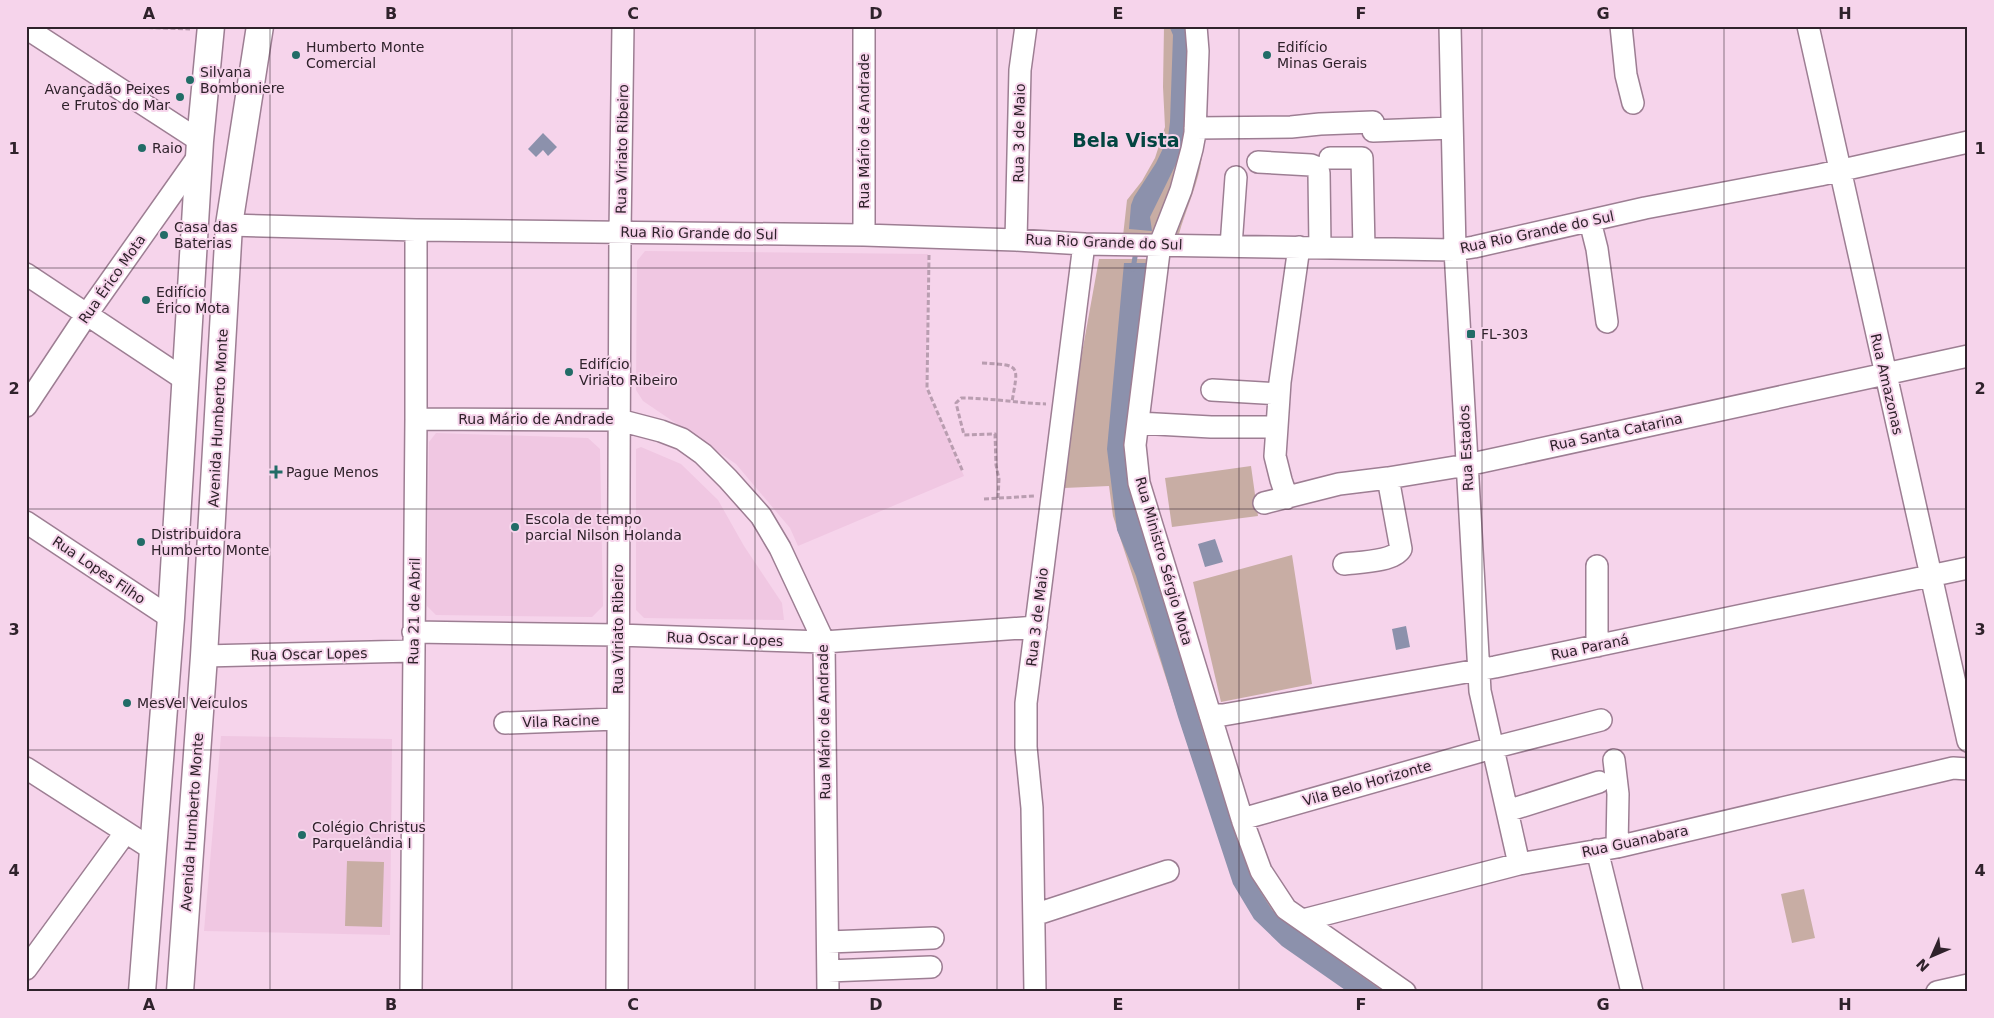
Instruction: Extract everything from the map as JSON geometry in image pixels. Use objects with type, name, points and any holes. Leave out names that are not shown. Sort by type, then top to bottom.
[{"type":"main road","name":"Avenida Humberto Monte","points":[[180,992],[204,656],[230,225],[260,26]]},
{"type":"main road","points":[[142,992],[171,618],[184,379],[200,148],[211,28]]},
{"type":"street","name":"Rua Viriato Ribeiro","points":[[617,992],[620,232],[623,26]]},
{"type":"street","name":"Rua Mário de Andrade","points":[[864,26],[864,235]]},
{"type":"street","name":"Rua 3 de Maio","points":[[1016,240],[1020,70],[1026,26]]},
{"type":"street","name":"Rua Ministro Sérgio Mota","points":[[1196,26],[1198,51],[1195,128],[1192,149],[1181,190],[1159,244],[1135,445],[1139,483],[1242,819],[1261,870],[1286,909],[1405,992]]},
{"type":"street","name":"Rua Estados","points":[[1450,26],[1455,250],[1480,691],[1519,864]]},
{"type":"street","points":[[1621,26],[1626,75],[1633,103]]},
{"type":"street","name":"Rua Amazonas","points":[[1808,26],[1968,741]]},
{"type":"street","points":[[26,28],[200,148]]},
{"type":"street","points":[[1195,128],[1291,127],[1373,122],[1374,131],[1452,128]]},
{"type":"street","name":"Rua Rio Grande do Sul","points":[[230,225],[416,230],[864,235],[1084,244],[1455,250],[1968,142]]},
{"type":"street","name":"Rua Érico Mota","points":[[26,406],[200,148]]},
{"type":"street","points":[[1330,158],[1362,158],[1364,248]]},
{"type":"street","points":[[1258,162],[1311,165],[1316,167],[1319,173],[1309,247],[1279,394],[1275,456],[1280,480],[1287,498]]},
{"type":"street","points":[[1231,246],[1236,177]]},
{"type":"street","points":[[1590,221],[1597,249],[1607,322]]},
{"type":"street","name":"Rua 21 de Abril","points":[[410,992],[416,230]]},
{"type":"street","name":"Rua 3 de Maio","points":[[1035,992],[1032,808],[1026,746],[1026,703],[1084,244]]},
{"type":"street","points":[[26,274],[184,379]]},
{"type":"street","name":"Rua Santa Catarina","points":[[1264,503],[1339,484],[1388,478],[1467,464],[1968,356]]},
{"type":"street","points":[[1212,390],[1279,394]]},
{"type":"street","name":"Rua Mário de Andrade","points":[[416,419],[619,420],[662,431],[682,439],[703,454],[760,516],[780,548],[824,642],[828,982]]},
{"type":"street","points":[[1138,423],[1211,428],[1276,427]]},
{"type":"street","points":[[1344,564],[1390,558],[1398,554],[1401,549],[1388,478]]},
{"type":"street","name":"Rua Lopes Filho","points":[[26,522],[171,618]]},
{"type":"street","points":[[1597,566],[1597,646]]},
{"type":"street","name":"Rua Paraná","points":[[1210,715],[1223,715],[1480,670],[1968,568]]},
{"type":"street","name":"Rua Oscar Lopes","points":[[204,656],[413,642],[618,635],[824,642],[1036,627]]},
{"type":"street","name":"Vila Racine","points":[[505,723],[617,719]]},
{"type":"street","name":"Vila Belo Horizonte","points":[[1242,819],[1492,748],[1601,720]]},
{"type":"street","points":[[1614,760],[1618,794],[1607,848],[1632,992]]},
{"type":"street","points":[[26,768],[152,849]]},
{"type":"street","name":"Rua Guanabara","points":[[1303,920],[1519,864],[1607,848],[1953,768],[1968,768]]},
{"type":"street","points":[[1507,811],[1599,782]]},
{"type":"street","points":[[26,969],[126,833]]},
{"type":"street","points":[[1034,915],[1168,871]]},
{"type":"street","points":[[828,942],[933,938]]},
{"type":"street","points":[[828,982],[931,967]]},
{"type":"street","points":[[1937,992],[1968,985]]},
{"type":"path","points":[[103,26],[211,28]]},
{"type":"path","points":[[929,237],[927,388],[964,472]]},
{"type":"path","points":[[982,363],[1008,364],[1014,369],[1016,373],[1012,402]]},
{"type":"path","points":[[998,498],[999,479],[996,465],[995,434],[964,435],[956,403],[961,398],[982,398],[1064,405]]},
{"type":"path","points":[[984,499],[1053,494]]},
{"type":"shaded area","points":[[1164,26],[1205,26],[1206,115],[1200,168],[1179,234],[1123,236],[1127,200],[1142,181],[1155,158],[1165,127],[1163,87]]},
{"type":"shaded area","points":[[645,251],[928,254],[926,389],[964,476],[798,546],[790,528],[736,464],[643,401],[636,390],[637,261]]},
{"type":"shaded area","points":[[1099,259],[1159,259],[1136,454],[1271,886],[1405,992],[1354,992],[1253,913],[1195,767],[1113,516],[1109,486],[1064,488],[1076,386]]},
{"type":"shaded area","name":"Escola de tempo parcial Nilson Holanda","points":[[436,433],[588,438],[600,449],[603,606],[592,617],[436,615],[427,606],[429,442]]},
{"type":"shaded area","points":[[641,447],[681,464],[718,500],[744,546],[782,603],[784,620],[644,618],[636,610],[636,449]]},
{"type":"shaded area","points":[[1251,466],[1258,516],[1172,527],[1165,478]]},
{"type":"shaded area","points":[[1292,555],[1312,684],[1221,702],[1193,582]]},
{"type":"shaded area","name":"Colégio Christus Parquelândia I","points":[[221,736],[392,739],[390,935],[204,931]]},
{"type":"shaded area","points":[[347,861],[384,862],[382,927],[345,926]]},
{"type":"shaded area","points":[[1804,889],[1815,938],[1792,943],[1781,894]]},
{"type":"water","points":[[1171,26],[1189,26],[1189,116],[1183,146],[1150,217],[1152,231],[1129,229],[1131,205],[1134,197],[1156,163],[1168,138],[1173,35]]},
{"type":"water","points":[[543,133],[557,147],[548,156],[543,150],[536,157],[528,149]]},
{"type":"water","points":[[1124,263],[1148,263],[1127,472],[1140,525],[1167,605],[1204,736],[1243,854],[1260,891],[1272,910],[1384,992],[1348,992],[1282,946],[1254,919],[1233,884],[1178,717],[1136,576],[1117,530],[1107,449]]},
{"type":"water","points":[[1215,539],[1223,562],[1205,567],[1198,544]]},
{"type":"water","points":[[1406,626],[1410,647],[1396,650],[1392,629]]},
{"type":"waterway","points":[[1133,269],[1136,251]]},
{"type":"place","name":"Humberto Monte Comercial","points":[[296,55]]},
{"type":"place","name":"Edifício Minas Gerais","points":[[1267,55]]},
{"type":"place","name":"Silvana Bomboniere","points":[[190,80]]},
{"type":"place","name":"Avançadão Peixes e Frutos do Mar","points":[[180,97]]},
{"type":"place","name":"Raio","points":[[142,148]]},
{"type":"place","name":"Casa das Baterias","points":[[164,235]]},
{"type":"place","name":"Edifício Érico Mota","points":[[146,300]]},
{"type":"place","name":"FL-303","points":[[1471,334]]},
{"type":"place","name":"Edifício Viriato Ribeiro","points":[[569,372]]},
{"type":"place","name":"Pague Menos","points":[[276,472]]},
{"type":"place","name":"Escola de tempo parcial Nilson Holanda","points":[[515,527]]},
{"type":"place","name":"Distribuidora Humberto Monte","points":[[141,542]]},
{"type":"place","name":"MesVel Veículos","points":[[127,703]]},
{"type":"place","name":"Colégio Christus Parquelândia I","points":[[302,835]]},
{"type":"district","name":"Bela Vista","points":[[1126,140]]}]
